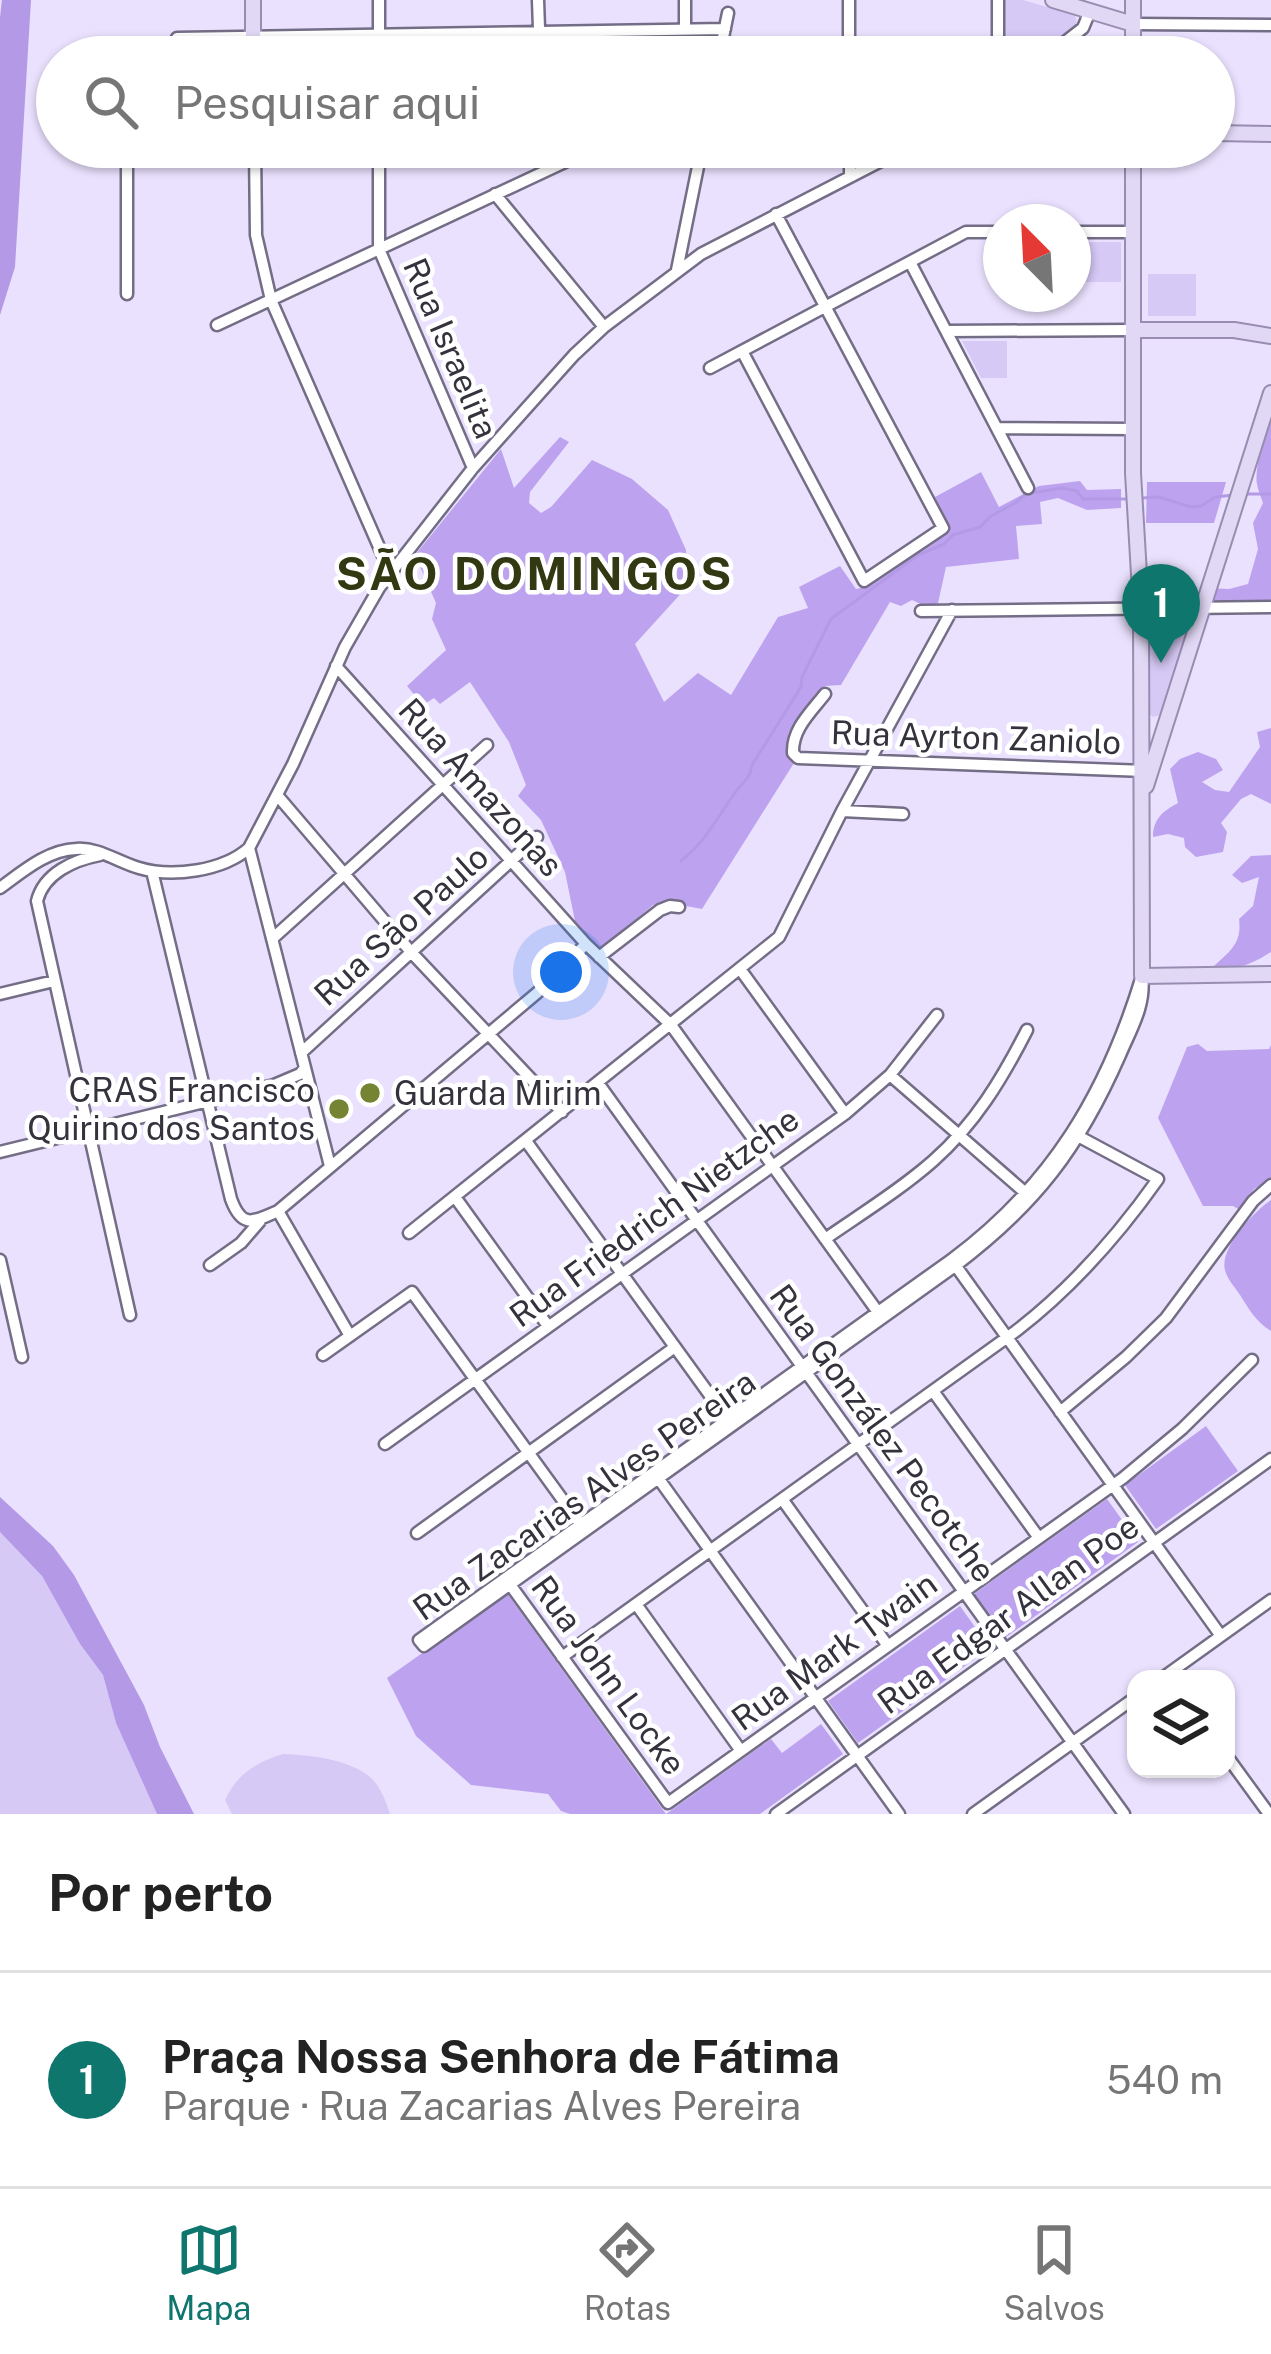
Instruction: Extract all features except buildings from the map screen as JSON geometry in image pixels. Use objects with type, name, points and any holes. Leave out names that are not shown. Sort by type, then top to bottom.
[{"type":"main road","points":[[253,0],[253,36]]},
{"type":"main road","points":[[1053,0],[1133,24]]},
{"type":"main road","points":[[1133,0],[1133,36]]},
{"type":"main road","points":[[1235,133],[1271,134]]},
{"type":"main road","points":[[1133,168],[1133,487],[1146,771]]},
{"type":"main road","points":[[1133,330],[1234,330],[1271,336]]},
{"type":"main road","points":[[1146,771],[1169,713],[1271,393]]},
{"type":"main road","points":[[1141,706],[1152,721],[1169,713]]},
{"type":"main road","points":[[1141,730],[1152,725],[1162,734]]},
{"type":"main road","name":"Rua Zacarias Alves Pereira","points":[[1142,976],[1141,802],[1146,771]]},
{"type":"main road","points":[[1142,976],[1271,974]]},
{"type":"street","points":[[380,0],[380,35]]},
{"type":"street","points":[[538,0],[539,36]]},
{"type":"street","points":[[685,0],[685,29]]},
{"type":"street","points":[[849,0],[850,36]]},
{"type":"street","points":[[998,0],[998,36]]},
{"type":"street","points":[[1073,36],[1083,28],[1090,11]]},
{"type":"street","points":[[723,36],[728,14]]},
{"type":"street","points":[[1133,24],[1271,25]]},
{"type":"street","points":[[316,36],[724,29]]},
{"type":"street","points":[[127,168],[127,293]]},
{"type":"street","points":[[254,168],[256,235],[271,300],[390,572]]},
{"type":"street","points":[[379,168],[379,249]]},
{"type":"street","points":[[217,325],[551,168]]},
{"type":"street","points":[[677,270],[698,168]]},
{"type":"street","points":[[850,168],[850,176]]},
{"type":"street","points":[[0,888],[36,863],[68,850],[89,850],[152,871],[182,871],[232,860],[249,848],[362,616],[390,572],[472,468],[604,327],[677,270],[866,168]]},
{"type":"street","points":[[495,194],[604,327]]},
{"type":"street","points":[[742,351],[864,581],[943,528],[776,214]]},
{"type":"street","points":[[710,368],[966,232],[983,232]]},
{"type":"street","points":[[1091,232],[1133,232]]},
{"type":"street","name":"Rua Israelita","points":[[379,249],[472,468]]},
{"type":"street","points":[[910,262],[1028,488]]},
{"type":"street","points":[[946,331],[1133,330]]},
{"type":"street","points":[[997,428],[1133,429]]},
{"type":"street","points":[[921,611],[1271,607]]},
{"type":"street","points":[[409,1234],[775,941],[952,610]]},
{"type":"street","name":"Rua Amazonas","points":[[336,666],[586,944],[671,1025],[880,1315]]},
{"type":"street","name":"Rua Ayrton Zaniolo","points":[[825,694],[793,740],[798,758],[1146,771]]},
{"type":"street","points":[[272,939],[487,745]]},
{"type":"street","points":[[277,795],[411,952],[562,1112]]},
{"type":"street","points":[[842,812],[903,814]]},
{"type":"street","name":"Rua São Paulo","points":[[301,1053],[537,838]]},
{"type":"street","points":[[249,848],[330,1166]]},
{"type":"street","points":[[104,854],[66,867],[37,896],[130,1315]]},
{"type":"street","points":[[152,871],[231,1199],[246,1221],[278,1211],[537,993],[586,944]]},
{"type":"street","points":[[599,957],[660,910],[679,907]]},
{"type":"street","points":[[740,969],[845,1114]]},
{"type":"street","name":"Rua Zacarias Alves Pereira","points":[[508,1581],[424,1646],[419,1640],[953,1263],[1029,1196],[1076,1135],[1142,976]]},
{"type":"street","points":[[0,994],[55,981]]},
{"type":"street","name":"Rua Friedrich Nietzche","points":[[385,1444],[845,1114],[890,1076],[937,1016]]},
{"type":"street","points":[[825,1239],[921,1171],[959,1135],[993,1092],[1027,1030]]},
{"type":"street","points":[[0,1152],[284,1082],[304,1068]]},
{"type":"street","points":[[890,1076],[1029,1196]]},
{"type":"street","name":"Rua González Pecotche","points":[[598,1083],[1124,1814]]},
{"type":"street","points":[[562,1657],[1007,1338],[1061,1294],[1158,1179],[1076,1135]]},
{"type":"street","points":[[526,1141],[730,1422]]},
{"type":"street","points":[[1060,1412],[1166,1318],[1267,1188]]},
{"type":"street","points":[[455,1197],[548,1326]]},
{"type":"street","points":[[278,1211],[350,1336]]},
{"type":"street","points":[[210,1265],[241,1243],[262,1218]]},
{"type":"street","points":[[0,1260],[22,1357]]},
{"type":"street","points":[[953,1263],[1221,1636]]},
{"type":"street","points":[[323,1355],[412,1292],[583,1528]]},
{"type":"street","points":[[417,1533],[675,1347]]},
{"type":"street","name":"Rua Mark Twain","points":[[668,1803],[1113,1485],[1172,1438],[1252,1360]]},
{"type":"street","points":[[933,1391],[1039,1538]]},
{"type":"street","name":"Rua Edgar Allan Poe","points":[[776,1814],[1271,1459]]},
{"type":"street","points":[[656,1475],[898,1814]]},
{"type":"street","points":[[782,1499],[888,1646]]},
{"type":"street","name":"Rua John Locke","points":[[508,1581],[668,1803]]},
{"type":"street","points":[[1176,1670],[1267,1603],[1271,1618]]},
{"type":"street","points":[[636,1604],[742,1750]]},
{"type":"street","points":[[976,1813],[1127,1703]]},
{"type":"street","points":[[1235,1767],[1269,1814]]},
{"type":"shaded area","points":[[2,0],[31,0],[15,267],[0,315],[0,17]]},
{"type":"shaded area","points":[[1023,0],[1075,15],[1078,27],[1066,36],[1002,36],[1001,4]]},
{"type":"shaded area","points":[[1091,242],[1121,242],[1121,282],[1091,282]]},
{"type":"shaded area","points":[[1148,274],[1196,274],[1196,316],[1148,316]]},
{"type":"shaded area","points":[[962,341],[1007,341],[1007,378],[981,378]]},
{"type":"shaded area","points":[[1271,415],[1271,601],[1208,605],[1209,588],[1248,584],[1258,549],[1253,523],[1263,503],[1257,470]]},
{"type":"shaded area","points":[[560,437],[569,442],[530,492],[529,503],[541,513],[551,507],[592,460],[632,479],[668,510],[686,550],[685,589],[635,644],[664,702],[698,673],[731,695],[778,617],[808,608],[799,587],[840,566],[856,589],[866,587],[950,531],[935,497],[981,472],[999,507],[1039,486],[1080,481],[1087,490],[1121,489],[1121,508],[1087,510],[1058,498],[1040,502],[1042,524],[1016,526],[1019,559],[946,567],[938,603],[927,607],[912,600],[901,606],[890,602],[841,685],[824,686],[789,732],[787,747],[794,763],[702,909],[665,902],[653,905],[600,950],[575,921],[565,872],[541,820],[518,796],[526,785],[509,742],[470,682],[440,704],[434,698],[423,705],[407,686],[446,650],[432,619],[436,603],[415,555],[501,449],[514,488]]},
{"type":"shaded area","points":[[1147,482],[1226,482],[1214,523],[1146,523]]},
{"type":"shaded area","points":[[1145,614],[1192,614],[1161,715],[1153,717],[1147,712]]},
{"type":"shaded area","points":[[1271,728],[1271,804],[1251,794],[1241,799],[1221,823],[1227,832],[1223,852],[1196,857],[1185,847],[1184,838],[1153,837],[1160,816],[1178,803],[1170,769],[1180,759],[1198,752],[1216,759],[1223,770],[1202,782],[1229,792],[1260,747],[1257,732]]},
{"type":"shaded area","points":[[1271,855],[1271,952],[1244,965],[1214,966],[1237,940],[1239,919],[1253,906],[1259,877],[1242,883],[1232,875],[1251,856]]},
{"type":"shaded area","points":[[1198,1044],[1207,1051],[1269,1049],[1271,1045],[1271,1180],[1254,1189],[1240,1210],[1203,1206],[1158,1118],[1187,1047]]},
{"type":"shaded area","points":[[1271,1200],[1271,1331],[1231,1283],[1225,1261],[1239,1231]]},
{"type":"shaded area","points":[[1206,1426],[1238,1471],[1156,1529],[1125,1485]]},
{"type":"shaded area","points":[[0,1497],[53,1546],[74,1575],[144,1705],[194,1814],[157,1814],[116,1723],[103,1675],[42,1576],[0,1532]]},
{"type":"shaded area","points":[[1107,1499],[1138,1542],[1005,1638],[974,1594]]},
{"type":"shaded area","points":[[0,1532],[42,1576],[103,1675],[116,1723],[157,1814],[0,1814]]},
{"type":"shaded area","points":[[507,1593],[666,1814],[570,1814],[561,1811],[548,1794],[471,1785],[416,1736],[387,1678]]},
{"type":"shaded area","points":[[960,1606],[990,1648],[858,1743],[828,1701]]},
{"type":"shaded area","points":[[821,1724],[843,1754],[760,1814],[666,1814],[771,1739],[782,1753]]},
{"type":"shaded area","points":[[283,1754],[352,1766],[378,1786],[390,1814],[232,1814],[225,1800],[235,1783],[256,1765]]},
{"type":"waterway","points":[[681,861],[706,836],[748,776],[801,687],[831,619],[918,555],[953,535],[980,527],[1026,494],[1062,488],[1077,491],[1083,499],[1127,499]]},
{"type":"waterway","points":[[1243,494],[1271,494]]},
{"type":"waterway","points":[[1142,498],[1159,497],[1191,507],[1233,495]]},
{"type":"place","name":"Praça Nossa Senhora de Fátima","points":[[1161,663]]},
{"type":"place","name":"Guarda Mirim","points":[[370,1093]]},
{"type":"place","name":"CRAS Francisco Quirino dos Santos","points":[[339,1109]]},
{"type":"district","name":"SÃO DOMINGOS","points":[[535,573]]}]
